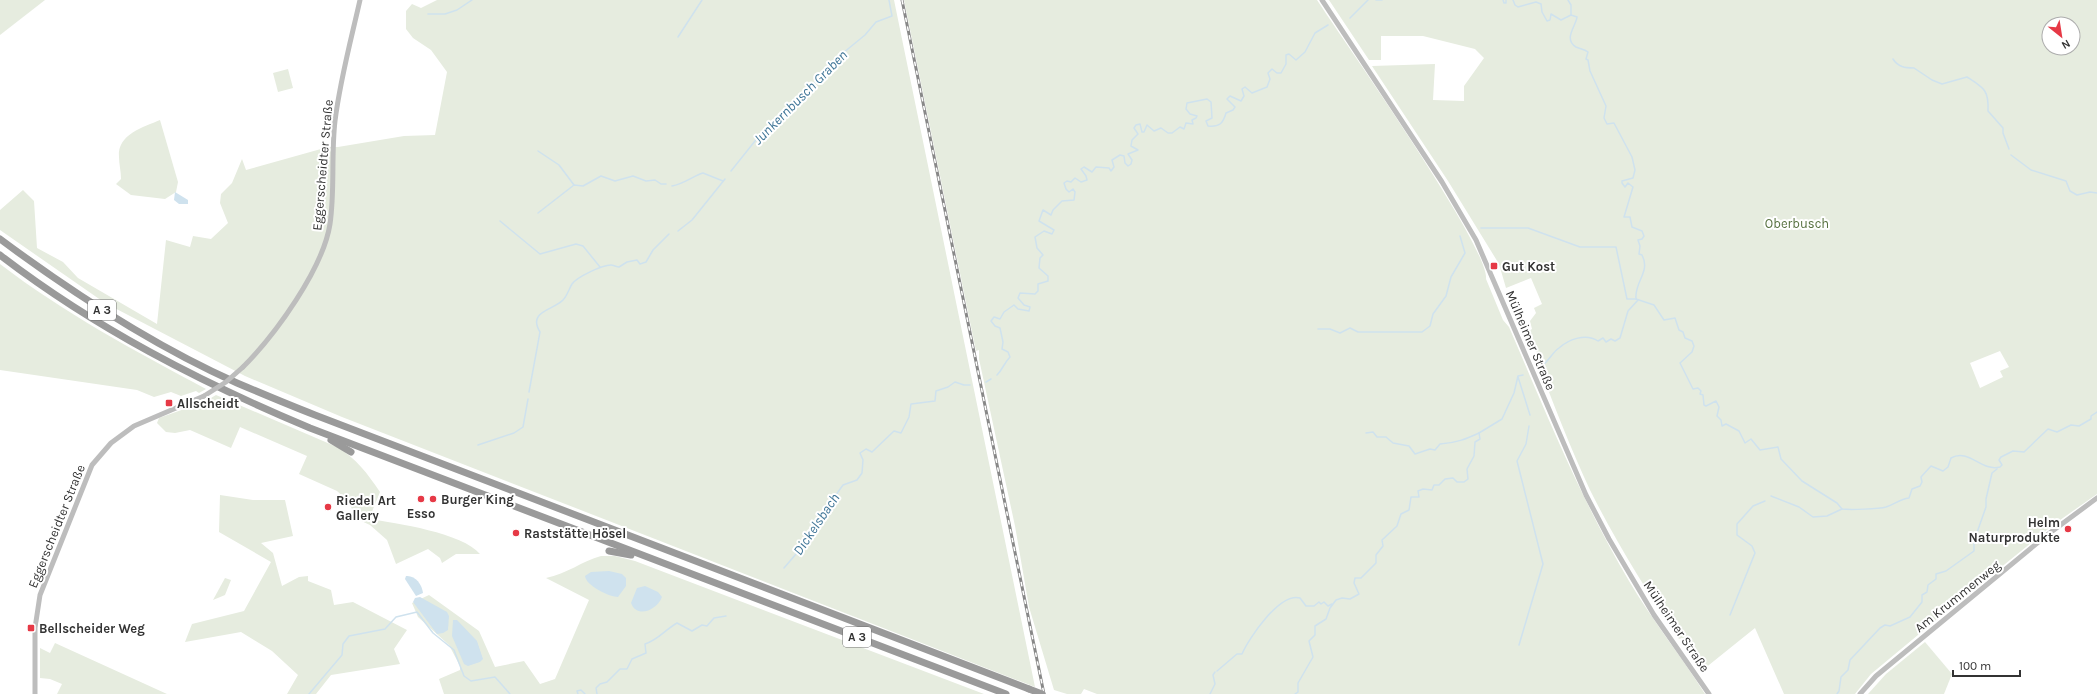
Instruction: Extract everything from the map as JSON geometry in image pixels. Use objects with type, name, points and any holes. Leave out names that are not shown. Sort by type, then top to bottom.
[{"type":"highway","name":"A 3","points":[[0,239],[93,304],[148,337],[236,383],[1042,694]]},
{"type":"highway","name":"A 3","points":[[0,255],[86,316],[142,348],[204,381],[310,428],[1006,694]]},
{"type":"highway","points":[[310,428],[351,452]]},
{"type":"highway","points":[[609,551],[647,557]]},
{"type":"main road","name":"Eggerscheidter Straße","points":[[35,694],[35,628],[40,595],[92,465],[111,443],[134,426],[204,396],[226,382],[243,367],[267,341],[313,271],[326,239],[331,211],[335,122],[341,82],[360,0]]},
{"type":"main road","name":"Mülheimer Straße","points":[[1322,0],[1442,182],[1476,240],[1586,495],[1609,539],[1650,609],[1709,694]]},
{"type":"main road","name":"Am Krummenweg","points":[[1860,694],[1876,676],[2070,517],[2097,498]]},
{"type":"green space","points":[[0,0],[45,0],[0,35]]},
{"type":"green space","points":[[437,0],[894,0],[1035,687],[342,417],[245,376],[105,303],[0,230],[0,210],[23,190],[34,201],[37,248],[63,262],[78,278],[157,324],[166,240],[190,247],[193,236],[211,239],[228,223],[220,203],[221,194],[232,183],[242,159],[246,170],[328,147],[338,147],[404,136],[435,135],[447,72],[431,50],[413,38],[406,29],[406,11],[412,4],[421,8]]},
{"type":"green space","points":[[904,0],[1317,0],[1413,143],[1465,228],[1481,260],[1486,279],[1503,320],[1509,327],[1565,456],[1595,519],[1629,581],[1705,694],[1097,694],[1084,689],[1081,694],[1067,694],[1054,690],[1029,607],[1015,526],[979,359],[979,350],[976,351]]},
{"type":"green space","name":"Oberbusch","points":[[1329,0],[2097,0],[2097,494],[2053,525],[1936,620],[1871,674],[1855,694],[1784,694],[1755,628],[1704,669],[1682,638],[1679,639],[1644,585],[1610,529],[1590,490],[1562,425],[1536,358],[1539,357],[1526,333],[1532,329],[1530,321],[1536,313],[1534,308],[1542,304],[1531,278],[1506,288],[1499,264],[1448,181],[1372,66],[1435,64],[1433,100],[1464,101],[1464,86],[1484,58],[1475,49],[1423,36],[1381,36],[1381,60],[1369,60]],"holes":[[[2000,351],[2009,367],[2000,371],[2003,377],[1980,388],[1970,363]]]},
{"type":"green space","points":[[288,69],[293,88],[278,92],[273,73]]},
{"type":"green space","points":[[160,120],[178,182],[176,192],[165,199],[131,195],[116,184],[121,179],[119,160],[122,142],[133,132]]},
{"type":"green space","points":[[0,264],[49,299],[100,331],[206,389],[199,393],[196,391],[181,396],[171,392],[154,397],[137,390],[0,370]]},
{"type":"green space","points":[[216,395],[337,447],[350,456],[366,473],[380,492],[369,519],[412,526],[445,535],[459,540],[480,554],[456,554],[442,563],[440,558],[428,549],[396,564],[387,540],[370,525],[357,519],[348,501],[337,491],[299,474],[307,456],[240,427],[231,448],[190,430],[175,433],[166,432],[157,423],[159,418],[204,402]]},
{"type":"green space","points":[[220,495],[253,500],[285,500],[293,536],[261,543],[273,553],[282,586],[299,577],[308,576],[308,581],[331,590],[334,605],[353,602],[407,630],[394,649],[400,664],[331,675],[316,694],[287,694],[298,675],[272,651],[241,632],[185,642],[192,624],[244,611],[271,562],[219,532]]},
{"type":"green space","points":[[601,556],[615,556],[635,561],[984,694],[444,694],[439,679],[460,670],[460,666],[449,645],[418,617],[412,603],[429,595],[479,631],[495,667],[524,661],[540,684],[555,679],[589,600],[546,578],[561,574]]},
{"type":"green space","points":[[225,578],[231,580],[225,595],[213,600]]},
{"type":"green space","points":[[1925,642],[1952,674],[1944,694],[1868,694],[1886,674]]},
{"type":"green space","points":[[55,643],[167,694],[57,694],[62,684],[50,679],[40,678],[40,648],[50,653]]},
{"type":"water","points":[[175,192],[188,200],[188,204],[179,204],[174,200]]},
{"type":"water","points":[[609,571],[622,574],[626,578],[626,586],[618,597],[604,593],[589,584],[586,580],[585,576],[591,572]]},
{"type":"water","points":[[406,576],[412,577],[418,581],[423,593],[416,596],[405,579]]},
{"type":"water","points":[[645,586],[658,592],[662,597],[652,609],[642,612],[634,608],[631,603],[637,588]]},
{"type":"water","points":[[420,597],[447,612],[449,616],[448,630],[437,634],[413,602],[415,598]]},
{"type":"water","points":[[453,620],[457,620],[477,641],[483,659],[480,662],[468,666],[464,664],[452,636]]},
{"type":"waterway","points":[[428,14],[445,14],[457,10],[472,0]]},
{"type":"waterway","points":[[678,37],[702,0]]},
{"type":"waterway","name":"Junkernbusch Graben","points":[[731,171],[759,136],[813,85],[826,67],[865,35],[876,22],[892,16],[889,0]]},
{"type":"waterway","name":"Dickelsbach","points":[[1350,18],[1368,0]]},
{"type":"waterway","name":"Dickelsbach","points":[[1376,0],[1382,0]]},
{"type":"waterway","name":"Dickelsbach","points":[[1503,0],[1504,3],[1506,3],[1506,0]]},
{"type":"waterway","name":"Dickelsbach","points":[[1513,0],[1515,5],[1518,7],[1536,2],[1541,4],[1542,12],[1547,21],[1550,20],[1551,14],[1561,20],[1571,15],[1577,17],[1570,36],[1572,44],[1588,52],[1586,59],[1588,60],[1590,71],[1606,106],[1604,118],[1607,124],[1614,123],[1632,157],[1635,170],[1633,178],[1622,181],[1622,183],[1625,187],[1628,183],[1633,187],[1624,217],[1630,217],[1632,227],[1642,231],[1644,236],[1642,239],[1638,240],[1640,246],[1639,254],[1642,255],[1645,267],[1637,287],[1636,299],[1654,305],[1664,320],[1675,318],[1679,330],[1683,332],[1685,338],[1692,341],[1694,346],[1692,352],[1680,363],[1693,389],[1698,388],[1701,391],[1700,394],[1703,395],[1704,405],[1706,406],[1716,401],[1719,407],[1717,416],[1721,420],[1722,426],[1726,424],[1739,431],[1745,443],[1751,439],[1760,450],[1778,447],[1781,459],[1802,481],[1837,503],[1842,509],[1877,508],[1886,507],[1903,499],[1909,498],[1912,489],[1920,486],[1922,482],[1921,477],[1931,466],[1943,471],[1948,467],[1951,458],[1964,456],[1993,468],[2000,467],[2002,465],[1999,460],[2001,457],[2013,451],[2024,452],[2048,429],[2057,432],[2071,425],[2079,426],[2091,419],[2091,416],[2097,412]]},
{"type":"waterway","name":"Junkernbusch Graben","points":[[1568,0],[1571,5],[1571,15]]},
{"type":"waterway","name":"Dickelsbach","points":[[997,375],[1010,357],[1008,352],[1002,349],[1003,342],[1000,328],[995,326],[991,321],[994,317],[1000,319],[1004,312],[1014,305],[1018,309],[1029,311],[1030,307],[1024,305],[1018,298],[1020,293],[1035,294],[1038,291],[1038,284],[1048,281],[1048,276],[1039,268],[1040,258],[1043,255],[1037,248],[1035,237],[1044,231],[1052,234],[1054,230],[1039,221],[1043,210],[1051,215],[1053,210],[1062,201],[1074,200],[1075,192],[1073,189],[1069,192],[1064,183],[1067,181],[1071,182],[1075,178],[1081,182],[1087,180],[1081,169],[1084,167],[1092,172],[1096,167],[1109,168],[1111,171],[1114,167],[1112,160],[1120,155],[1124,156],[1125,163],[1128,166],[1131,164],[1132,160],[1128,154],[1138,150],[1131,146],[1132,140],[1138,134],[1134,128],[1136,125],[1140,124],[1142,132],[1144,132],[1147,125],[1154,131],[1161,128],[1168,133],[1172,133],[1180,127],[1184,129],[1186,123],[1193,124],[1192,120],[1197,116],[1190,114],[1186,109],[1187,103],[1207,99],[1211,102],[1212,118],[1206,121],[1208,126],[1220,124],[1226,113],[1233,110],[1235,107],[1227,99],[1230,96],[1241,101],[1244,96],[1242,89],[1245,87],[1252,93],[1267,87],[1270,79],[1268,73],[1272,69],[1277,73],[1281,73],[1286,64],[1286,55],[1289,54],[1296,60],[1305,52],[1315,33],[1328,25]]},
{"type":"waterway","points":[[1893,59],[1899,65],[1914,68],[1932,80],[1942,84],[1967,77],[1978,84],[1984,90],[1988,98],[1988,111],[2003,128],[2003,133],[2009,149]]},
{"type":"waterway","points":[[538,151],[559,165],[574,185]]},
{"type":"waterway","points":[[2011,155],[2031,170],[2066,181],[2070,191],[2077,195],[2090,192],[2097,193]]},
{"type":"waterway","points":[[672,186],[680,184],[703,173],[723,181]]},
{"type":"waterway","points":[[538,213],[574,185],[583,186],[601,176],[615,181],[633,176],[646,181],[655,180],[661,184],[666,184]]},
{"type":"waterway","name":"Junkernbusch Graben","points":[[678,231],[692,220],[725,179]]},
{"type":"waterway","points":[[500,221],[540,254],[576,244],[583,246],[600,267]]},
{"type":"waterway","points":[[1481,228],[1528,228],[1580,247],[1616,247],[1627,299],[1636,299]]},
{"type":"waterway","name":"Junkernbusch Graben","points":[[529,392],[540,332],[537,325],[539,315],[563,300],[572,284],[590,272],[612,265],[619,267],[627,262],[637,260],[640,264],[646,262],[653,250],[669,234]]},
{"type":"waterway","points":[[1318,329],[1330,329],[1340,333],[1350,328],[1358,332],[1422,332],[1430,326],[1433,314],[1446,296],[1451,277],[1465,253],[1460,236]]},
{"type":"waterway","points":[[1544,364],[1563,345],[1578,338],[1588,337],[1598,341],[1603,338],[1606,342],[1611,339],[1615,341],[1620,338],[1628,311],[1638,300]]},
{"type":"waterway","points":[[1295,694],[1298,692],[1298,683],[1313,657],[1309,641],[1315,635],[1315,626],[1326,619],[1330,608],[1336,600],[1342,598],[1350,599],[1359,594],[1354,583],[1355,578],[1361,578],[1376,563],[1376,555],[1383,546],[1382,540],[1397,526],[1401,514],[1409,510],[1411,497],[1419,497],[1418,491],[1423,489],[1432,490],[1434,485],[1439,485],[1445,479],[1453,478],[1457,482],[1464,482],[1468,479],[1467,469],[1474,456],[1475,442],[1480,439],[1479,433],[1502,419],[1514,393],[1518,376],[1523,375]]},
{"type":"waterway","points":[[1518,377],[1530,415]]},
{"type":"waterway","name":"Dickelsbach","points":[[986,382],[991,379]]},
{"type":"waterway","name":"Dickelsbach","points":[[784,568],[808,540],[820,517],[843,485],[857,480],[862,473],[863,460],[860,453],[866,449],[872,452],[894,431],[901,433],[909,417],[911,404],[935,401],[936,391],[948,387],[955,382],[970,385]]},
{"type":"waterway","name":"Junkernbusch Graben","points":[[478,445],[514,433],[523,427],[528,399]]},
{"type":"waterway","points":[[1519,645],[1543,564],[1517,461],[1526,444],[1529,426]]},
{"type":"waterway","points":[[1366,433],[1373,432],[1377,437],[1386,437],[1393,443],[1409,446],[1415,454],[1430,449],[1435,450],[1440,444],[1451,443],[1479,433]]},
{"type":"waterway","points":[[1837,694],[1839,691],[1841,677],[1848,670],[1850,660],[1880,628],[1885,625],[1890,626],[1910,617],[1922,602],[1922,595],[1927,592],[1928,585],[1936,579],[1936,574],[1946,571],[1974,551],[1974,541],[1986,507],[1986,499],[1992,473],[1997,469]]},
{"type":"waterway","points":[[1771,496],[1799,507],[1813,517],[1827,516],[1842,509]]},
{"type":"waterway","points":[[1730,615],[1755,553],[1752,546],[1737,535],[1737,524],[1753,506],[1765,501]]},
{"type":"waterway","points":[[1217,671],[1237,654],[1242,654],[1258,628],[1283,602],[1292,598],[1300,598],[1306,606],[1314,606],[1319,602],[1321,604],[1324,602],[1328,606],[1332,604]]},
{"type":"waterway","points":[[309,694],[342,655],[343,644],[349,636],[385,629],[396,617],[417,612],[433,633],[454,650],[464,676],[471,681],[495,677],[510,694]]},
{"type":"waterway","name":"Dickelsbach","points":[[597,694],[596,688],[600,684],[607,682],[620,669],[627,669],[632,659],[646,653],[645,644],[654,640],[677,623],[692,631],[702,625],[707,626],[714,618],[726,616]]},
{"type":"waterway","points":[[1210,694],[1215,684],[1213,675],[1215,672]]},
{"type":"waterway","name":"Dickelsbach","points":[[578,694],[577,691],[581,690],[585,694]]},
{"type":"railway","points":[[902,0],[1044,694]]},
{"type":"place","name":"Gut Kost","points":[[1494,266]]},
{"type":"place","name":"Allscheidt","points":[[169,403]]},
{"type":"place","name":"Esso","points":[[421,499]]},
{"type":"place","name":"Burger King","points":[[433,499]]},
{"type":"place","name":"Riedel Art Gallery","points":[[328,507]]},
{"type":"place","name":"Helm Naturprodukte","points":[[2068,529]]},
{"type":"place","name":"Raststätte Hösel","points":[[516,533]]},
{"type":"place","name":"Bellscheider Weg","points":[[31,628]]}]
